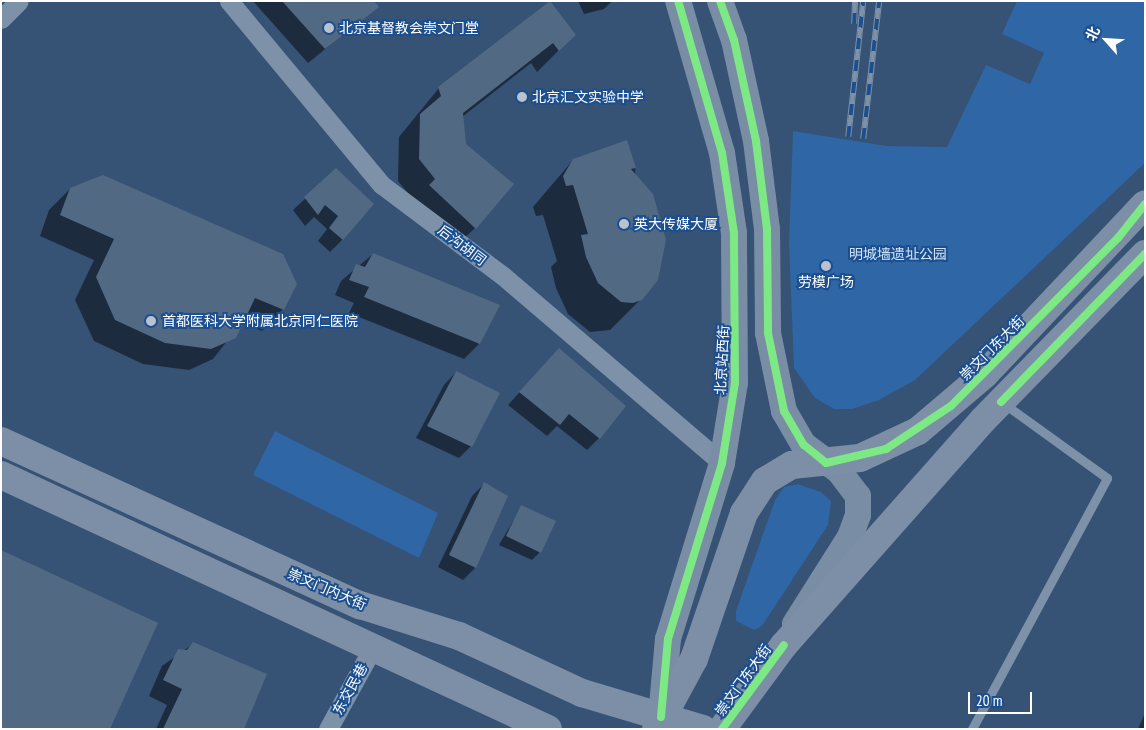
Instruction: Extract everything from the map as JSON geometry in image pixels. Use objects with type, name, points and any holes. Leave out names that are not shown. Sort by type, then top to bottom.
[{"type":"main road","name":"北京站西街","points":[[659,723],[668,639],[722,463],[735,383],[734,233],[722,153],[678,1]]},
{"type":"main road","points":[[720,1],[734,40],[756,141],[767,229],[768,333],[784,411],[804,445],[826,463]]},
{"type":"main road","name":"崇文门东大街","points":[[826,463],[886,449],[951,406],[1118,238],[1145,204]]},
{"type":"main road","name":"崇文门东大街","points":[[722,729],[784,645],[1001,402],[1145,254]]},
{"type":"main road","name":"崇文门内大街","points":[[1,441],[360,605],[459,636],[582,693],[659,723],[703,729]]},
{"type":"main road","points":[[659,723],[700,647],[753,496],[766,481],[792,465],[826,463]]},
{"type":"main road","name":"崇文门东大街","points":[[784,645],[858,515],[858,496],[826,463]]},
{"type":"main road","points":[[1,475],[372,649],[548,729]]},
{"type":"street","points":[[1,19],[20,1]]},
{"type":"street","name":"后沟胡同","points":[[229,1],[382,185],[502,275],[722,463]]},
{"type":"street","name":"东交民巷","points":[[328,729],[372,649]]},
{"type":"lane","points":[[972,729],[1107,478],[1001,402]]},
{"type":"green space","name":"明城墙遗址公园","points":[[1017,1],[1145,1],[1145,163],[915,380],[879,400],[852,409],[834,409],[815,398],[794,368],[789,242],[793,131],[886,146],[947,147],[986,65],[1030,84],[1044,53],[1002,34]]},
{"type":"green space","points":[[275,431],[438,513],[419,558],[253,475]]},
{"type":"green space","points":[[798,484],[821,492],[831,501],[828,525],[762,626],[754,630],[736,621],[736,611],[775,500],[784,487]]},
{"type":"building","name":"北京基督教会崇文门堂","points":[[282,1],[374,1],[379,7],[325,49]]},
{"type":"building","points":[[550,1],[576,35],[559,51],[553,43],[463,113],[466,144],[514,184],[476,229],[429,185],[435,179],[419,159],[420,114],[441,96],[438,87]]},
{"type":"building","name":"英大传媒大厦","points":[[627,140],[636,168],[631,169],[653,194],[666,240],[658,280],[642,300],[633,303],[621,302],[598,283],[586,257],[581,235],[588,234],[573,185],[566,186],[563,176],[573,159]]},
{"type":"building","points":[[336,168],[374,204],[343,240],[329,228],[338,216],[325,205],[318,215],[304,197]]},
{"type":"building","points":[[103,175],[283,254],[297,284],[284,310],[255,298],[236,338],[211,349],[165,343],[115,320],[96,277],[114,239],[60,215],[70,188]]},
{"type":"building","points":[[373,253],[500,305],[480,344],[364,297],[369,287],[349,280],[356,264],[365,267]]},
{"type":"building","points":[[559,348],[626,406],[600,439],[569,414],[560,425],[519,392]]},
{"type":"building","points":[[456,371],[500,393],[472,447],[427,426]]},
{"type":"building","points":[[484,482],[508,496],[476,568],[449,555]]},
{"type":"building","points":[[521,505],[556,521],[541,553],[506,536]]},
{"type":"building","points":[[1,550],[158,623],[110,729],[1,728]]},
{"type":"building","points":[[193,642],[267,674],[244,729],[163,729],[182,689],[163,680],[178,649],[187,650]]},
{"type":"railway","points":[[854,24],[855,1]]},
{"type":"railway","points":[[848,137],[863,1]]},
{"type":"railway","points":[[863,139],[879,1]]},
{"type":"cycle path","points":[[661,717],[668,639],[722,463],[735,383],[734,233],[722,153],[678,1]]},
{"type":"cycle path","points":[[720,1],[734,40],[756,141],[767,229],[768,333],[784,411],[804,445],[826,463],[886,449],[951,406],[1118,238],[1145,204]]},
{"type":"cycle path","points":[[1001,402],[1145,254]]},
{"type":"cycle path","points":[[722,729],[784,645]]},
{"type":"place","name":"北京基督教会崇文门堂","points":[[329,28]]},
{"type":"place","name":"北京汇文实验中学","points":[[522,97]]},
{"type":"place","name":"英大传媒大厦","points":[[624,224]]},
{"type":"place","name":"劳模广场","points":[[826,266]]},
{"type":"place","name":"首都医科大学附属北京同仁医院","points":[[151,321]]}]
